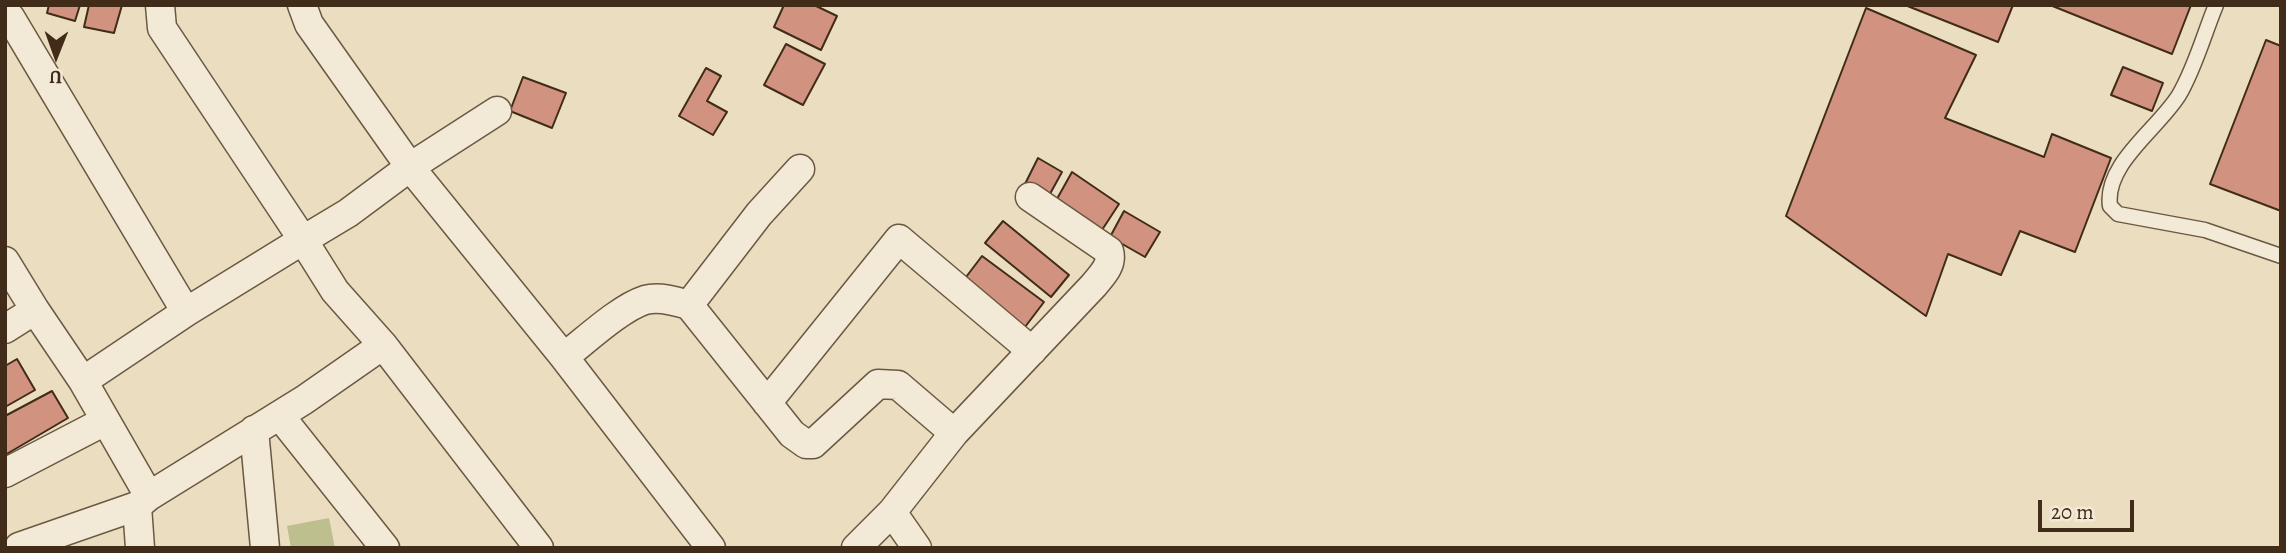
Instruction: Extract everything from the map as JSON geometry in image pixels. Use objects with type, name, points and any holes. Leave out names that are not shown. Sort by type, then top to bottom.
[{"type":"street","points":[[160,5],[162,28],[335,290],[383,345],[539,548]]},
{"type":"street","points":[[302,5],[309,24],[410,167],[564,357],[711,548]]},
{"type":"street","points":[[9,15],[186,312]]},
{"type":"street","points":[[83,381],[186,312],[348,213],[410,167],[497,111]]},
{"type":"street","points":[[689,305],[759,214],[800,169]]},
{"type":"street","points":[[856,548],[892,512],[954,433],[1094,285],[1109,265],[1109,251],[1030,197]]},
{"type":"street","points":[[767,403],[899,239],[1032,351]]},
{"type":"street","points":[[5,261],[34,310],[83,381],[143,501],[140,548]]},
{"type":"street","points":[[564,357],[624,311],[646,300],[671,300],[689,305],[792,434],[806,444],[813,444],[878,384],[898,385],[954,433]]},
{"type":"street","points":[[5,329],[34,310]]},
{"type":"street","points":[[19,547],[143,501],[280,416],[383,345]]},
{"type":"street","points":[[280,416],[385,548]]},
{"type":"street","points":[[5,473],[105,421]]},
{"type":"street","points":[[254,430],[265,548]]},
{"type":"street","points":[[892,512],[917,548]]},
{"type":"lane","points":[[2216,5],[2180,92],[2165,116],[2120,164],[2110,186],[2110,206],[2118,214],[2205,230],[2281,256]]},
{"type":"green space","points":[[329,518],[335,548],[291,548],[287,526]]},
{"type":"building","points":[[49,5],[80,5],[75,21],[47,13]]},
{"type":"building","points":[[89,5],[122,5],[114,33],[84,27]]},
{"type":"building","points":[[784,5],[814,5],[837,16],[821,50],[774,27]]},
{"type":"building","points":[[1905,5],[2013,5],[1998,42]]},
{"type":"building","points":[[2050,5],[2191,5],[2172,54]]},
{"type":"building","points":[[1866,8],[1976,55],[1945,118],[2044,157],[2052,134],[2111,158],[2075,252],[2020,231],[2001,275],[1948,254],[1926,316],[1786,216]]},
{"type":"building","points":[[2266,40],[2281,46],[2281,211],[2210,184]]},
{"type":"building","points":[[786,44],[825,64],[803,105],[764,85]]},
{"type":"building","points":[[2123,67],[2163,83],[2152,111],[2111,95]]},
{"type":"building","points":[[706,68],[721,76],[707,101],[727,112],[713,135],[679,116]]},
{"type":"building","points":[[523,77],[566,93],[552,128],[510,111]]},
{"type":"building","points":[[1038,158],[1062,172],[1045,203],[1023,188]]},
{"type":"building","points":[[1072,172],[1119,204],[1100,233],[1053,206]]},
{"type":"building","points":[[1124,211],[1160,232],[1145,257],[1110,237]]},
{"type":"building","points":[[1003,221],[1069,275],[1051,297],[985,243]]},
{"type":"building","points":[[982,256],[1044,302],[1025,327],[963,281]]},
{"type":"building","points":[[17,359],[35,390],[5,407],[5,366]]},
{"type":"building","points":[[52,391],[68,418],[5,455],[5,416]]}]
